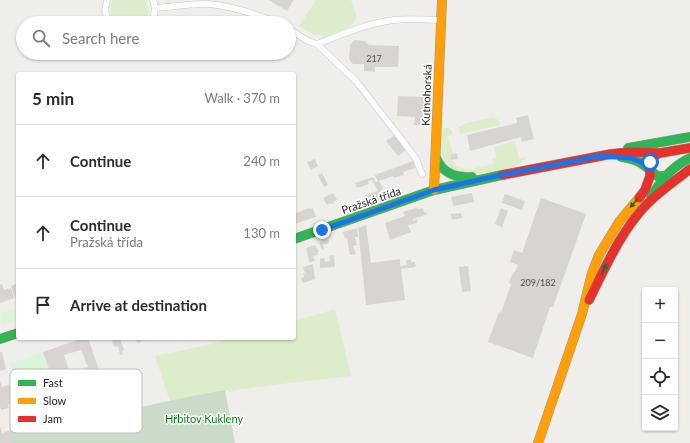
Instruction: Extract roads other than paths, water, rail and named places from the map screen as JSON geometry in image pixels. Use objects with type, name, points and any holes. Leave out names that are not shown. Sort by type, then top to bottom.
[{"type":"main road","name":"Kutnohorská","points":[[434,190],[442,0]]},
{"type":"main road","points":[[600,156],[626,148],[690,137]]},
{"type":"main road","points":[[538,443],[582,314],[592,273],[599,255],[619,222],[645,190],[651,169],[651,159],[657,154],[690,148]]},
{"type":"main road","points":[[436,151],[436,158],[439,166],[445,172],[453,176],[468,178],[496,176],[600,156],[630,152],[662,153],[671,157],[673,161],[673,168]]},
{"type":"main road","points":[[600,156],[631,158],[643,163],[657,176],[666,176]]},
{"type":"main road","points":[[582,314],[614,250],[625,232],[648,203],[660,182],[673,168],[690,158]]},
{"type":"main road","points":[[648,203],[690,169]]},
{"type":"main road","name":"Pražská třída","points":[[296,238],[434,190],[496,176]]},
{"type":"main road","points":[[0,339],[16,334]]},
{"type":"street","points":[[107,0],[105,11],[107,16]]},
{"type":"street","points":[[153,0],[155,16]]},
{"type":"street","points":[[155,8],[191,5],[216,5],[259,16]]},
{"type":"street","points":[[317,44],[341,34],[383,22],[400,19],[441,20]]},
{"type":"street","points":[[296,33],[308,41],[317,44],[356,81],[416,159],[422,174]]},
{"type":"park label","name":"Hřbitov Kukleny","points":[[204,418]]}]
